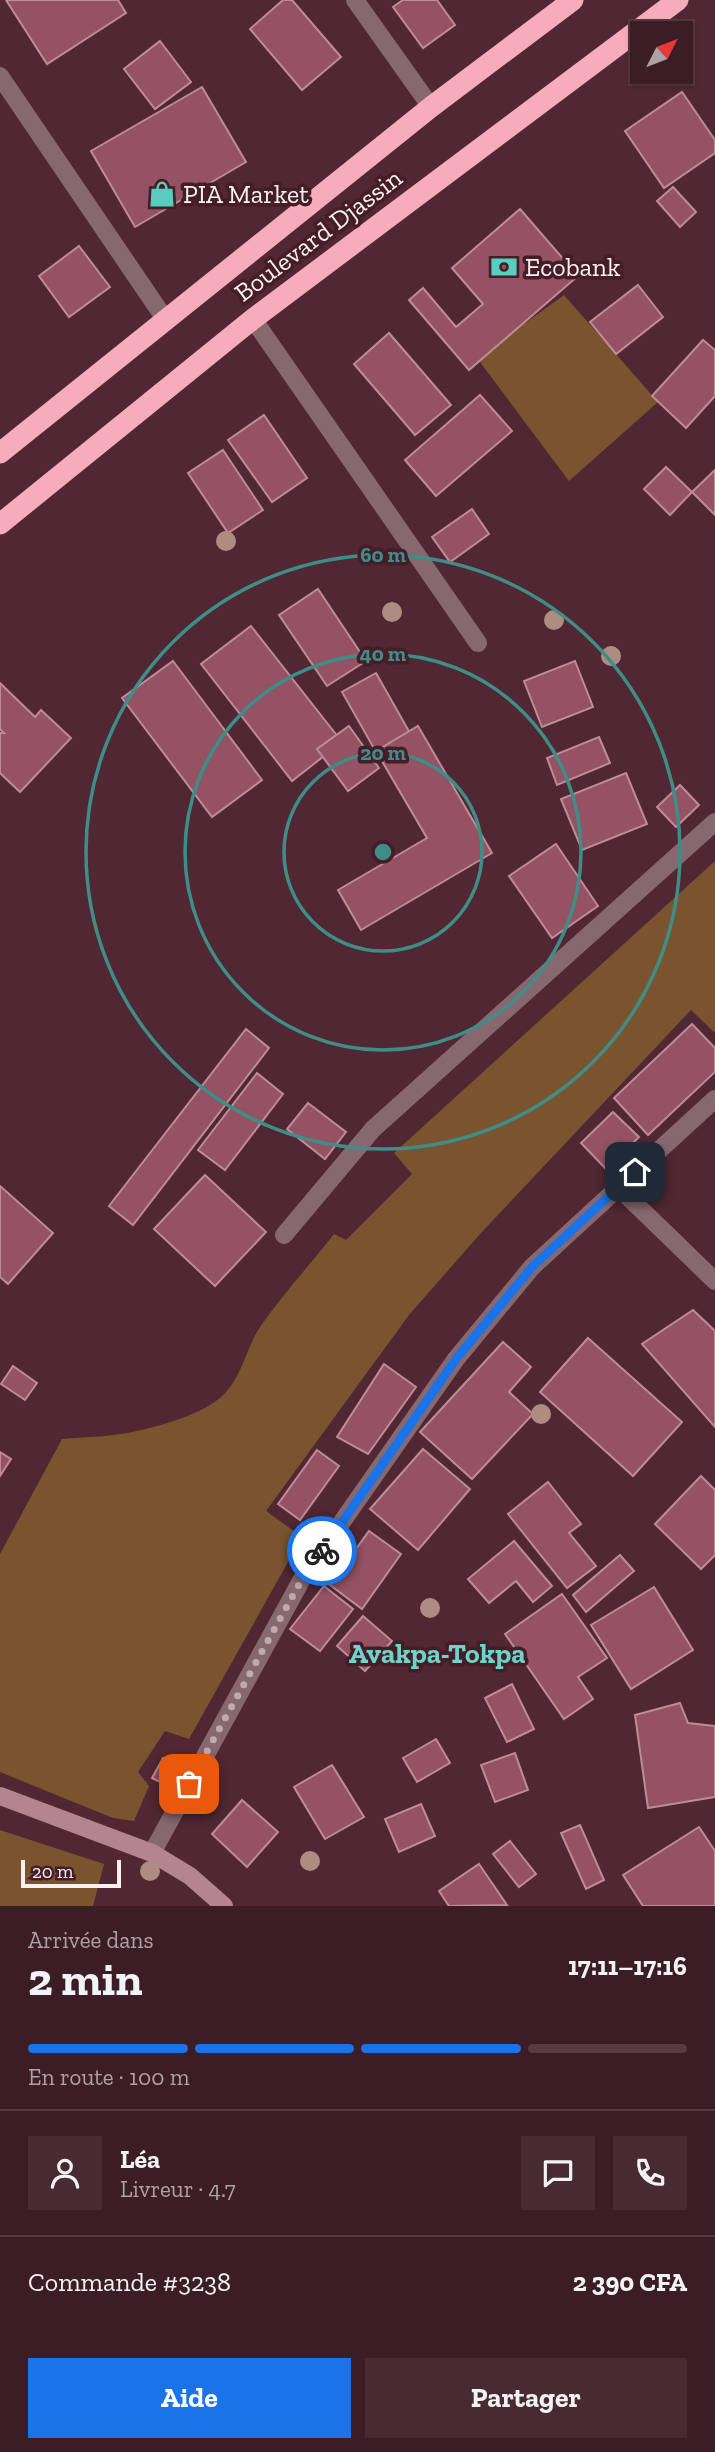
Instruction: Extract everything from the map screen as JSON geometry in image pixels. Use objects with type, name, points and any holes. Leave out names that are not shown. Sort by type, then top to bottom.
[{"type":"highway","name":"Boulevard Djassin","points":[[0,453],[431,107],[573,0]]},
{"type":"highway","name":"Boulevard Djassin","points":[[0,524],[253,319],[678,0]]},
{"type":"street","points":[[355,0],[431,107]]},
{"type":"street","points":[[0,76],[165,320]]},
{"type":"street","points":[[253,319],[478,643]]},
{"type":"street","points":[[284,1235],[373,1129],[715,822]]},
{"type":"street","points":[[152,1853],[302,1579],[456,1359],[532,1267],[715,1099]]},
{"type":"street","points":[[619,1188],[715,1281]]},
{"type":"street","points":[[0,1796],[152,1853],[190,1875],[224,1906]]},
{"type":"shaded area","points":[[564,295],[658,402],[569,481],[477,358]]},
{"type":"shaded area","points":[[715,861],[715,1033],[691,1010],[480,1234],[409,1315],[266,1511],[302,1537],[189,1739],[165,1731],[138,1772],[149,1786],[134,1821],[113,1818],[0,1772],[0,1554],[62,1439],[151,1428],[193,1414],[217,1401],[236,1378],[260,1327],[334,1234],[346,1240],[412,1174],[394,1153]]},
{"type":"shaded area","points":[[0,1830],[104,1864],[93,1906],[0,1906]]},
{"type":"building","points":[[6,0],[118,0],[126,13],[47,64]]},
{"type":"building","points":[[283,0],[292,0],[341,57],[302,90],[250,29]]},
{"type":"building","points":[[403,0],[437,0],[455,25],[423,48],[393,7]]},
{"type":"building","points":[[160,41],[191,82],[155,109],[124,69]]},
{"type":"building","points":[[202,87],[246,162],[135,227],[91,151]]},
{"type":"building","points":[[682,92],[715,140],[715,153],[664,188],[625,131]]},
{"type":"building","points":[[673,187],[696,212],[680,227],[657,201]]},
{"type":"building","points":[[520,209],[578,276],[469,370],[409,300],[423,288],[456,327],[483,304],[452,268]]},
{"type":"building","points":[[79,246],[110,287],[69,317],[39,276]]},
{"type":"building","points":[[638,285],[663,317],[616,354],[590,322]]},
{"type":"building","points":[[389,333],[451,405],[415,435],[354,364]]},
{"type":"building","points":[[703,340],[715,350],[715,396],[686,428],[652,396]]},
{"type":"building","points":[[480,395],[512,431],[436,496],[405,460]]},
{"type":"building","points":[[264,415],[307,478],[272,502],[228,440]]},
{"type":"building","points":[[223,450],[263,510],[228,533],[188,473]]},
{"type":"building","points":[[666,467],[692,492],[670,515],[644,489]]},
{"type":"building","points":[[715,470],[715,515],[692,492]]},
{"type":"building","points":[[472,509],[489,534],[450,562],[432,537]]},
{"type":"building","points":[[318,589],[366,661],[327,686],[279,615]]},
{"type":"building","points":[[251,626],[342,742],[292,781],[201,664]]},
{"type":"building","points":[[173,661],[262,780],[212,817],[122,698]]},
{"type":"building","points":[[575,661],[593,707],[542,727],[524,681]]},
{"type":"building","points":[[376,673],[410,733],[376,752],[342,692]]},
{"type":"building","points":[[0,683],[35,717],[41,710],[71,738],[20,792],[0,773],[0,733],[4,733],[0,729]]},
{"type":"building","points":[[349,726],[379,768],[348,791],[317,749]]},
{"type":"building","points":[[418,726],[492,853],[361,930],[338,890],[427,838],[376,751]]},
{"type":"building","points":[[599,737],[610,763],[557,785],[547,758]]},
{"type":"building","points":[[626,773],[647,824],[582,850],[561,799]]},
{"type":"building","points":[[680,785],[699,805],[676,827],[657,807]]},
{"type":"building","points":[[556,844],[598,906],[552,938],[509,876]]},
{"type":"building","points":[[692,1024],[715,1048],[715,1072],[648,1135],[614,1098]]},
{"type":"building","points":[[246,1029],[269,1048],[133,1225],[109,1206]]},
{"type":"building","points":[[257,1073],[283,1094],[225,1170],[198,1150]]},
{"type":"building","points":[[308,1103],[346,1132],[325,1159],[287,1129]]},
{"type":"building","points":[[613,1112],[639,1137],[606,1169],[581,1143]]},
{"type":"building","points":[[205,1175],[266,1232],[215,1286],[154,1229]]},
{"type":"building","points":[[0,1186],[53,1233],[8,1284],[0,1277]]},
{"type":"building","points":[[693,1310],[715,1331],[715,1427],[642,1344]]},
{"type":"building","points":[[588,1338],[682,1422],[633,1476],[540,1392]]},
{"type":"building","points":[[503,1342],[531,1367],[509,1392],[533,1414],[472,1479],[420,1432]]},
{"type":"building","points":[[384,1364],[416,1387],[368,1454],[337,1437]]},
{"type":"building","points":[[13,1366],[37,1383],[25,1400],[1,1384]]},
{"type":"building","points":[[423,1449],[470,1489],[418,1550],[370,1509]]},
{"type":"building","points":[[317,1450],[339,1466],[300,1520],[278,1504]]},
{"type":"building","points":[[0,1452],[11,1459],[0,1476]]},
{"type":"building","points":[[701,1476],[715,1490],[715,1555],[701,1569],[655,1524]]},
{"type":"building","points":[[548,1482],[581,1524],[569,1533],[596,1566],[567,1588],[508,1514]]},
{"type":"building","points":[[369,1531],[401,1554],[362,1609],[330,1585]]},
{"type":"building","points":[[514,1541],[552,1586],[533,1602],[516,1581],[489,1603],[468,1579]]},
{"type":"building","points":[[620,1555],[634,1571],[586,1612],[573,1595]]},
{"type":"building","points":[[324,1586],[353,1609],[320,1651],[290,1629]]},
{"type":"building","points":[[654,1587],[693,1650],[631,1689],[591,1625]]},
{"type":"building","points":[[562,1594],[607,1658],[578,1677],[593,1699],[564,1719],[505,1634]]},
{"type":"building","points":[[363,1616],[392,1641],[365,1671],[337,1646]]},
{"type":"building","points":[[512,1684],[534,1729],[507,1742],[485,1698]]},
{"type":"building","points":[[680,1703],[688,1723],[715,1726],[715,1797],[648,1808],[635,1715]]},
{"type":"building","points":[[436,1739],[450,1763],[417,1782],[403,1758]]},
{"type":"building","points":[[515,1753],[528,1790],[495,1802],[481,1765]]},
{"type":"building","points":[[163,1758],[182,1768],[172,1788],[152,1778]]},
{"type":"building","points":[[332,1765],[364,1817],[325,1839],[294,1787]]},
{"type":"building","points":[[242,1800],[278,1832],[247,1867],[212,1834]]},
{"type":"building","points":[[421,1804],[435,1836],[399,1852],[385,1819]]},
{"type":"building","points":[[580,1825],[604,1880],[586,1889],[561,1833]]},
{"type":"building","points":[[699,1827],[715,1851],[715,1906],[643,1906],[623,1875]]},
{"type":"building","points":[[510,1841],[536,1874],[519,1887],[493,1854]]},
{"type":"building","points":[[479,1864],[507,1905],[449,1906],[439,1891]]},
{"type":"way so far","points":[[189,1784],[302,1579],[322,1551]]},
{"type":"place","name":"PIA Market","points":[[162,194]]},
{"type":"place","name":"Ecobank","points":[[504,267]]},
{"type":"district","name":"Avakpa-Tokpa","points":[[437,1653]]},
{"type":"route","points":[[322,1551],[456,1359],[532,1267],[635,1172]]}]
